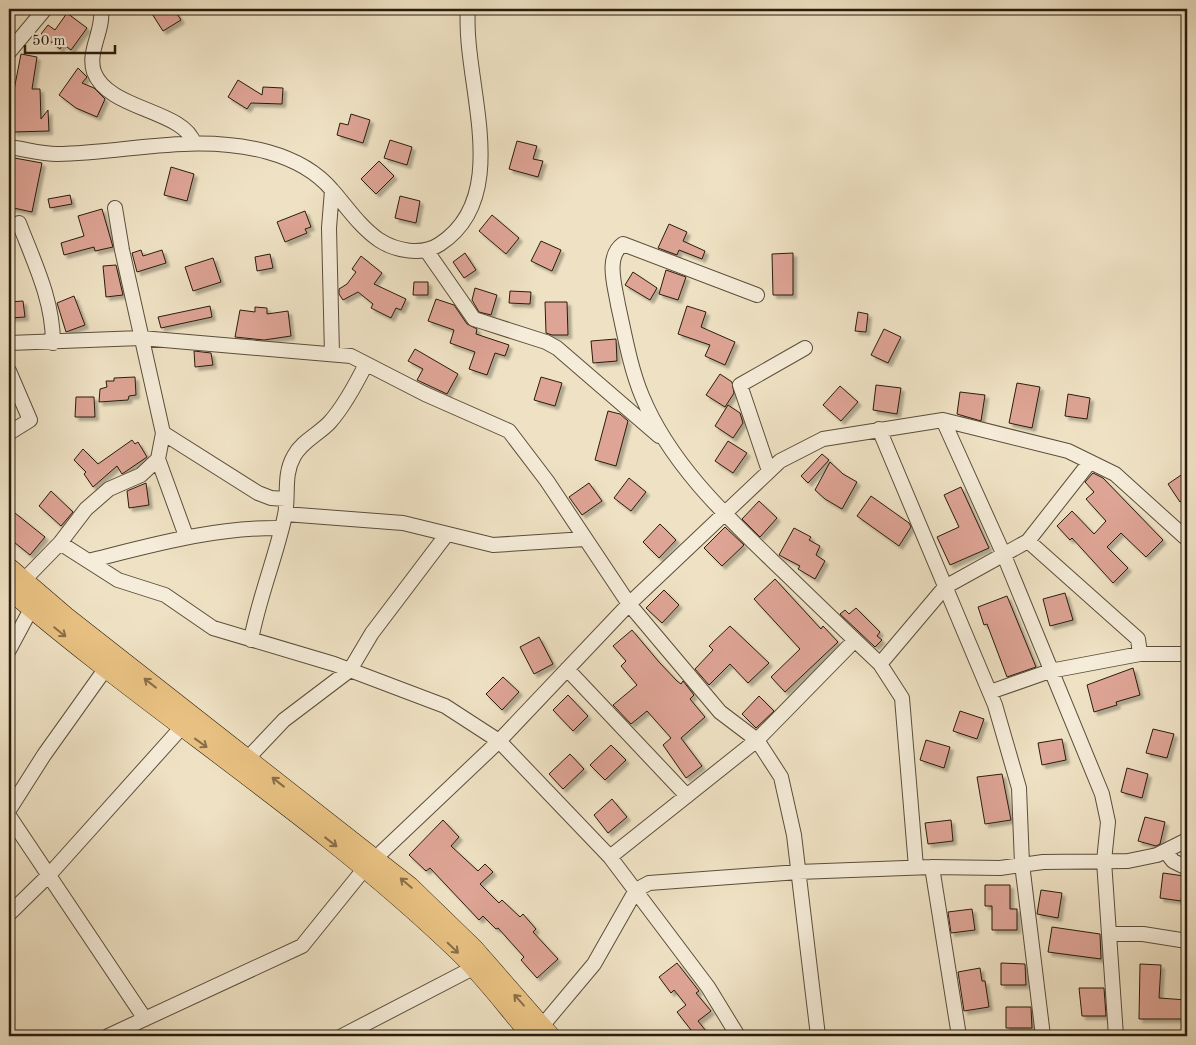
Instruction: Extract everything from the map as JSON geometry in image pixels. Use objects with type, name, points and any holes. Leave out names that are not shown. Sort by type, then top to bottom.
[{"type":"main road","points":[[9,567],[66,616],[248,758],[370,863],[536,1034]]},
{"type":"main road","points":[[9,590],[181,728],[370,863],[410,886],[474,948],[536,1034]]},
{"type":"street","points":[[9,52],[45,9]]},
{"type":"street","points":[[102,9],[101,24],[92,52],[92,62],[98,80],[110,92],[186,129],[194,143]]},
{"type":"street","points":[[9,147],[56,154],[152,144],[194,143],[248,148],[284,157],[308,169],[332,190],[369,232],[380,240],[404,250],[426,250],[448,239],[460,224],[471,204],[481,168],[480,133],[468,40],[468,9]]},
{"type":"street","points":[[332,190],[329,228],[332,354]]},
{"type":"street","points":[[115,208],[122,250],[163,433],[158,459],[186,536]]},
{"type":"street","points":[[19,223],[50,307],[53,342]]},
{"type":"street","points":[[757,295],[622,244],[613,259],[613,279],[628,351],[642,397],[666,441],[724,514],[880,664],[902,698],[916,867]]},
{"type":"street","points":[[426,250],[474,319],[546,342],[558,348],[666,441]]},
{"type":"street","points":[[9,343],[141,338],[350,356],[425,394],[509,431],[547,481],[629,604],[720,712],[756,740],[781,777],[794,835],[818,1036]]},
{"type":"street","points":[[769,471],[740,385],[805,348]]},
{"type":"street","points":[[251,640],[258,608],[285,514],[287,474],[294,456],[299,448],[329,423],[340,410],[366,364]]},
{"type":"street","points":[[9,371],[30,420],[9,432]]},
{"type":"street","points":[[943,420],[1003,553],[1102,794],[1108,822],[1104,861],[1116,1036]]},
{"type":"street","points":[[108,1036],[302,946],[370,863],[499,741],[629,604],[780,461],[823,438],[943,420],[1068,451],[1115,474],[1187,539]]},
{"type":"street","points":[[880,429],[990,692],[1020,788],[1022,864],[1043,1036]]},
{"type":"street","points":[[163,433],[258,493],[271,498],[286,499]]},
{"type":"street","points":[[24,580],[60,543],[86,509],[109,489],[141,475],[158,459]]},
{"type":"street","points":[[880,664],[945,586],[1028,541],[1090,462]]},
{"type":"street","points":[[285,514],[402,523],[493,545],[585,539]]},
{"type":"street","points":[[88,561],[186,536],[246,528],[281,528]]},
{"type":"street","points":[[248,758],[284,720],[350,670],[372,633],[447,534]]},
{"type":"street","points":[[1028,541],[1138,639],[1140,654]]},
{"type":"street","points":[[60,543],[118,580],[166,595],[212,628],[350,670],[445,706],[499,741],[610,857],[708,987],[738,1036]]},
{"type":"street","points":[[9,650],[31,609]]},
{"type":"street","points":[[610,857],[756,740],[855,640]]},
{"type":"street","points":[[990,692],[1050,671],[1140,654],[1187,654]]},
{"type":"street","points":[[9,810],[44,755],[106,668]]},
{"type":"street","points":[[567,669],[686,796]]},
{"type":"street","points":[[9,914],[48,875],[181,728]]},
{"type":"street","points":[[9,816],[145,1019]]},
{"type":"street","points":[[536,1034],[594,964],[636,890],[655,881],[798,872],[916,867],[1000,868],[1043,862],[1138,860],[1166,852],[1187,840]]},
{"type":"street","points":[[1166,852],[1173,861],[1187,868]]},
{"type":"street","points":[[932,867],[959,1036]]},
{"type":"street","points":[[1109,934],[1143,934],[1187,941]]},
{"type":"street","points":[[342,1036],[472,968]]},
{"type":"building","points":[[149,9],[174,9],[181,20],[163,31]]},
{"type":"building","points":[[67,13],[87,28],[71,50],[63,44],[60,49],[41,34],[48,25],[55,30]]},
{"type":"building","points":[[21,54],[37,57],[32,89],[40,89],[41,119],[48,110],[49,131],[13,132],[9,90],[14,90]]},
{"type":"building","points":[[78,68],[87,77],[82,83],[94,88],[105,99],[97,117],[76,108],[59,95]]},
{"type":"building","points":[[238,80],[262,95],[263,87],[283,88],[282,104],[251,103],[247,109],[228,97]]},
{"type":"building","points":[[351,114],[370,120],[363,143],[337,135],[340,123],[348,125]]},
{"type":"building","points":[[390,140],[412,147],[407,165],[384,158]]},
{"type":"building","points":[[517,141],[537,146],[533,159],[543,161],[538,177],[509,169]]},
{"type":"building","points":[[9,157],[42,163],[32,212],[9,207]]},
{"type":"building","points":[[379,161],[394,176],[376,194],[361,179]]},
{"type":"building","points":[[171,167],[194,174],[187,201],[164,195]]},
{"type":"building","points":[[70,195],[72,204],[50,208],[48,199]]},
{"type":"building","points":[[400,196],[420,201],[416,223],[395,218]]},
{"type":"building","points":[[102,209],[113,247],[95,251],[94,247],[64,255],[61,243],[84,236],[78,216]]},
{"type":"building","points":[[305,211],[311,227],[305,229],[307,233],[285,242],[277,222]]},
{"type":"building","points":[[492,215],[519,238],[506,254],[479,231]]},
{"type":"building","points":[[669,224],[687,232],[683,241],[705,251],[702,259],[679,250],[677,255],[658,248]]},
{"type":"building","points":[[541,241],[561,250],[552,271],[531,261]]},
{"type":"building","points":[[141,250],[143,256],[162,250],[166,263],[137,272],[132,253]]},
{"type":"building","points":[[465,253],[476,270],[464,278],[453,262]]},
{"type":"building","points":[[793,253],[793,295],[773,295],[772,254]]},
{"type":"building","points":[[270,254],[273,268],[257,271],[255,257]]},
{"type":"building","points":[[361,256],[382,273],[374,284],[406,299],[401,310],[396,308],[391,318],[371,308],[373,304],[358,292],[343,300],[339,294],[339,289],[347,284],[356,272],[352,269]]},
{"type":"building","points":[[213,258],[221,282],[193,291],[185,267]]},
{"type":"building","points":[[116,265],[123,295],[106,297],[103,266]]},
{"type":"building","points":[[666,270],[686,277],[678,300],[659,294]]},
{"type":"building","points":[[633,272],[657,288],[650,300],[625,285]]},
{"type":"building","points":[[414,282],[428,282],[428,295],[413,295]]},
{"type":"building","points":[[475,288],[497,295],[491,315],[479,312],[472,300]]},
{"type":"building","points":[[510,291],[531,292],[530,304],[509,303]]},
{"type":"building","points":[[74,296],[85,325],[66,332],[57,303]]},
{"type":"building","points":[[436,299],[454,305],[467,324],[477,329],[476,334],[509,345],[505,356],[495,353],[487,375],[469,369],[475,352],[450,343],[454,330],[428,321]]},
{"type":"building","points":[[23,301],[25,317],[10,318],[9,302]]},
{"type":"building","points":[[545,302],[567,302],[568,335],[546,333]]},
{"type":"building","points":[[210,306],[212,317],[161,328],[158,317]]},
{"type":"building","points":[[687,306],[706,312],[701,327],[735,342],[725,365],[705,356],[710,345],[678,334]]},
{"type":"building","points":[[255,307],[267,308],[267,314],[288,311],[291,336],[264,340],[235,337],[240,310],[255,312]]},
{"type":"building","points":[[858,312],[868,314],[866,332],[855,331]]},
{"type":"building","points":[[884,329],[901,337],[888,363],[871,355]]},
{"type":"building","points":[[616,339],[617,361],[593,363],[591,341]]},
{"type":"building","points":[[415,349],[458,374],[447,394],[417,380],[423,369],[408,361]]},
{"type":"building","points":[[194,351],[211,353],[213,365],[195,367]]},
{"type":"building","points":[[720,374],[732,382],[734,393],[725,407],[706,395]]},
{"type":"building","points":[[135,377],[136,395],[129,396],[128,400],[99,402],[100,389],[107,387],[106,381],[114,381],[114,378]]},
{"type":"building","points":[[541,377],[562,383],[555,406],[534,400]]},
{"type":"building","points":[[1017,383],[1040,387],[1032,428],[1009,423]]},
{"type":"building","points":[[876,385],[901,388],[897,414],[873,410]]},
{"type":"building","points":[[840,386],[858,402],[841,421],[823,405]]},
{"type":"building","points":[[960,392],[985,395],[981,421],[957,414]]},
{"type":"building","points":[[1068,394],[1090,398],[1087,419],[1065,416]]},
{"type":"building","points":[[76,397],[94,397],[95,417],[75,417]]},
{"type":"building","points":[[728,405],[740,413],[743,423],[733,438],[715,426]]},
{"type":"building","points":[[608,411],[620,414],[628,421],[616,466],[595,460]]},
{"type":"building","points":[[132,440],[135,444],[138,442],[147,457],[122,474],[117,466],[93,487],[84,474],[86,472],[74,460],[83,449],[98,464]]},
{"type":"building","points":[[728,441],[747,453],[733,473],[715,461]]},
{"type":"building","points":[[822,454],[829,460],[808,483],[801,476]]},
{"type":"building","points":[[830,462],[843,474],[857,482],[842,509],[825,499],[815,490]]},
{"type":"building","points":[[1187,471],[1187,497],[1180,502],[1168,484]]},
{"type":"building","points":[[1093,473],[1103,478],[1163,540],[1146,557],[1121,533],[1107,547],[1128,568],[1113,583],[1072,538],[1070,540],[1057,526],[1072,511],[1094,534],[1106,521],[1086,499],[1094,492],[1085,482]]},
{"type":"building","points":[[629,478],[646,492],[631,511],[614,498]]},
{"type":"building","points":[[146,483],[149,505],[129,508],[127,491]]},
{"type":"building","points":[[589,483],[602,501],[582,515],[569,497]]},
{"type":"building","points":[[961,487],[989,548],[950,565],[937,537],[959,527],[944,495]]},
{"type":"building","points":[[51,491],[73,512],[61,526],[39,506]]},
{"type":"building","points":[[871,496],[909,523],[911,527],[899,546],[857,516]]},
{"type":"building","points":[[759,501],[777,518],[760,537],[742,519]]},
{"type":"building","points":[[15,513],[45,537],[30,555],[9,538],[9,521]]},
{"type":"building","points":[[660,524],[676,540],[659,558],[643,542]]},
{"type":"building","points":[[725,527],[744,545],[722,566],[704,548]]},
{"type":"building","points":[[794,528],[811,537],[809,540],[820,546],[816,555],[825,561],[815,579],[798,569],[800,566],[779,555]]},
{"type":"building","points":[[775,579],[821,629],[823,626],[838,642],[785,692],[771,677],[800,649],[754,599]]},
{"type":"building","points":[[664,590],[679,605],[662,623],[646,608]]},
{"type":"building","points":[[1065,593],[1073,620],[1050,626],[1043,599]]},
{"type":"building","points":[[1007,596],[1036,667],[1007,677],[987,624],[984,625],[978,607]]},
{"type":"building","points":[[856,608],[880,632],[877,636],[882,640],[875,647],[840,614],[845,610],[849,614]]},
{"type":"building","points":[[730,626],[769,663],[748,683],[730,664],[709,685],[695,669],[713,650],[709,646]]},
{"type":"building","points":[[632,630],[677,681],[681,684],[683,681],[694,695],[690,699],[705,717],[681,738],[702,766],[686,778],[663,745],[671,738],[647,711],[631,724],[613,705],[637,685],[621,666],[626,661],[613,646]]},
{"type":"building","points":[[539,637],[553,664],[534,674],[520,647]]},
{"type":"building","points":[[1133,668],[1140,695],[1116,702],[1117,705],[1094,712],[1087,685]]},
{"type":"building","points":[[503,677],[519,692],[502,710],[486,694]]},
{"type":"building","points":[[568,695],[588,716],[573,731],[553,710]]},
{"type":"building","points":[[759,696],[774,711],[756,728],[742,714]]},
{"type":"building","points":[[960,711],[984,719],[977,739],[953,731]]},
{"type":"building","points":[[1153,729],[1174,734],[1167,758],[1146,753]]},
{"type":"building","points":[[1062,739],[1066,760],[1042,765],[1038,743]]},
{"type":"building","points":[[926,740],[950,747],[944,768],[920,760]]},
{"type":"building","points":[[611,745],[626,760],[605,780],[590,765]]},
{"type":"building","points":[[570,754],[584,769],[563,789],[549,774]]},
{"type":"building","points":[[1127,768],[1148,774],[1142,798],[1121,792]]},
{"type":"building","points":[[1002,774],[1011,820],[985,824],[977,777]]},
{"type":"building","points":[[612,799],[627,817],[608,833],[594,815]]},
{"type":"building","points":[[1145,817],[1165,822],[1160,844],[1156,846],[1138,841]]},
{"type":"building","points":[[443,820],[459,837],[451,846],[478,871],[485,864],[493,872],[480,884],[499,903],[502,900],[520,917],[523,914],[536,929],[533,932],[558,959],[537,978],[521,960],[524,957],[498,928],[496,929],[483,916],[479,920],[430,868],[426,871],[409,855]]},
{"type":"building","points":[[951,820],[953,841],[928,844],[925,823]]},
{"type":"building","points":[[1163,873],[1184,876],[1181,901],[1160,898]]},
{"type":"building","points":[[985,885],[1010,885],[1010,909],[1017,909],[1017,930],[992,930],[992,906],[985,906]]},
{"type":"building","points":[[1041,890],[1062,893],[1058,918],[1037,914]]},
{"type":"building","points":[[972,909],[975,930],[951,933],[948,912]]},
{"type":"building","points":[[1052,927],[1100,934],[1101,959],[1048,952]]},
{"type":"building","points":[[677,963],[699,991],[696,993],[711,1011],[698,1021],[706,1031],[699,1036],[684,1036],[691,1030],[677,1012],[686,1005],[674,990],[671,993],[659,977]]},
{"type":"building","points":[[1001,963],[1025,964],[1026,985],[1001,985]]},
{"type":"building","points":[[1140,964],[1161,965],[1159,998],[1187,1000],[1187,1019],[1139,1019]]},
{"type":"building","points":[[980,968],[982,981],[985,981],[989,1007],[964,1011],[958,972]]},
{"type":"building","points":[[1079,988],[1104,988],[1106,1016],[1082,1016]]},
{"type":"building","points":[[1006,1007],[1031,1007],[1032,1028],[1006,1028]]}]
